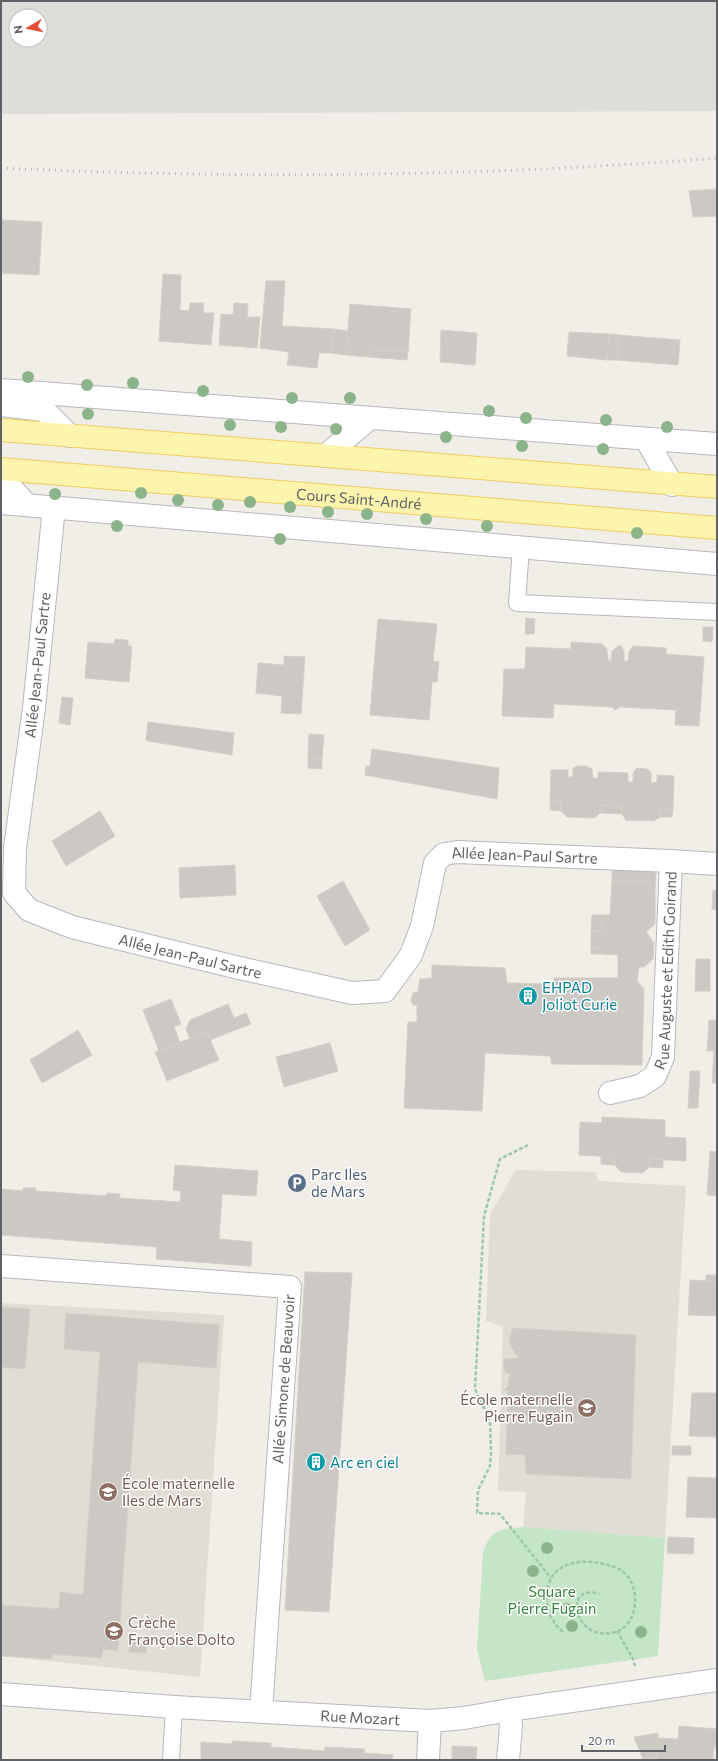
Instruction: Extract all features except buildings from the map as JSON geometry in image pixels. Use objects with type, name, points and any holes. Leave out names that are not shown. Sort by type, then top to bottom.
[{"type":"main road","points":[[1,430],[717,487]]},
{"type":"main road","name":"Cours Saint-André","points":[[1,468],[717,528]]},
{"type":"street","points":[[1,390],[717,444]]},
{"type":"street","points":[[1,405],[44,410],[70,436]]},
{"type":"street","points":[[325,456],[370,418]]},
{"type":"street","points":[[646,439],[672,484]]},
{"type":"street","points":[[1,476],[24,504]]},
{"type":"street","points":[[1,502],[717,564]]},
{"type":"street","name":"Allée Jean-Paul Sartre","points":[[54,507],[34,708],[15,848],[14,893],[29,910],[72,927],[235,968],[352,993],[385,991],[411,955],[422,926],[435,863],[444,854],[457,852],[671,861]]},
{"type":"street","name":"Rue Auguste et Edith Goirand","points":[[610,1093],[640,1086],[655,1076],[663,1057],[671,861],[717,864]]},
{"type":"street","name":"Allée Simone de Beauvoir","points":[[1,1266],[290,1287],[261,1711]]},
{"type":"street","name":"Rue Mozart","points":[[1,1694],[174,1707],[430,1721],[464,1718],[642,1690],[717,1680]]},
{"type":"street","points":[[508,1760],[511,1726],[509,1710]]},
{"type":"street","points":[[428,1760],[430,1721]]},
{"type":"lane","points":[[521,547],[516,603],[717,612]]},
{"type":"lane","points":[[171,1760],[174,1707]]},
{"type":"path","points":[[528,1145],[500,1159],[484,1216],[475,1390],[490,1421],[491,1454],[490,1466],[478,1490],[477,1513],[500,1514],[551,1578]]},
{"type":"path","points":[[563,1632],[552,1620],[547,1607],[547,1592],[551,1578],[563,1566],[573,1563],[603,1563],[623,1571],[630,1581],[635,1594],[636,1602],[627,1625],[617,1631],[607,1634],[594,1631],[580,1621],[576,1606],[578,1599],[582,1594],[586,1593],[599,1594]]},
{"type":"path","points":[[617,1631],[633,1659],[642,1690]]},
{"type":"shaded area","points":[[1,1],[717,1],[717,111],[1,114]]},
{"type":"shaded area","name":"École maternelle Pierre Fugain","points":[[516,1170],[596,1172],[598,1181],[686,1186],[665,1538],[523,1527],[526,1492],[498,1491],[503,1326],[486,1321],[490,1214]]},
{"type":"shaded area","points":[[1,1303],[224,1315],[200,1677],[1,1656]]},
{"type":"green space","name":"Square Pierre Fugain","points":[[523,1527],[665,1538],[658,1656],[485,1681],[477,1649],[483,1553],[486,1545],[493,1535],[503,1530]]},
{"type":"railway","points":[[1,168],[180,174],[359,174],[538,169],[717,158]]},
{"type":"place","name":"EHPAD Joliot Curie","points":[[528,996]]},
{"type":"place","name":"Parc Iles de Mars","points":[[297,1183]]},
{"type":"place","name":"École maternelle Pierre Fugain","points":[[587,1408]]},
{"type":"place","name":"Arc en ciel","points":[[316,1462]]},
{"type":"place","name":"École maternelle Iles de Mars","points":[[108,1492]]},
{"type":"place","name":"Crèche Françoise Dolto","points":[[114,1631]]}]
